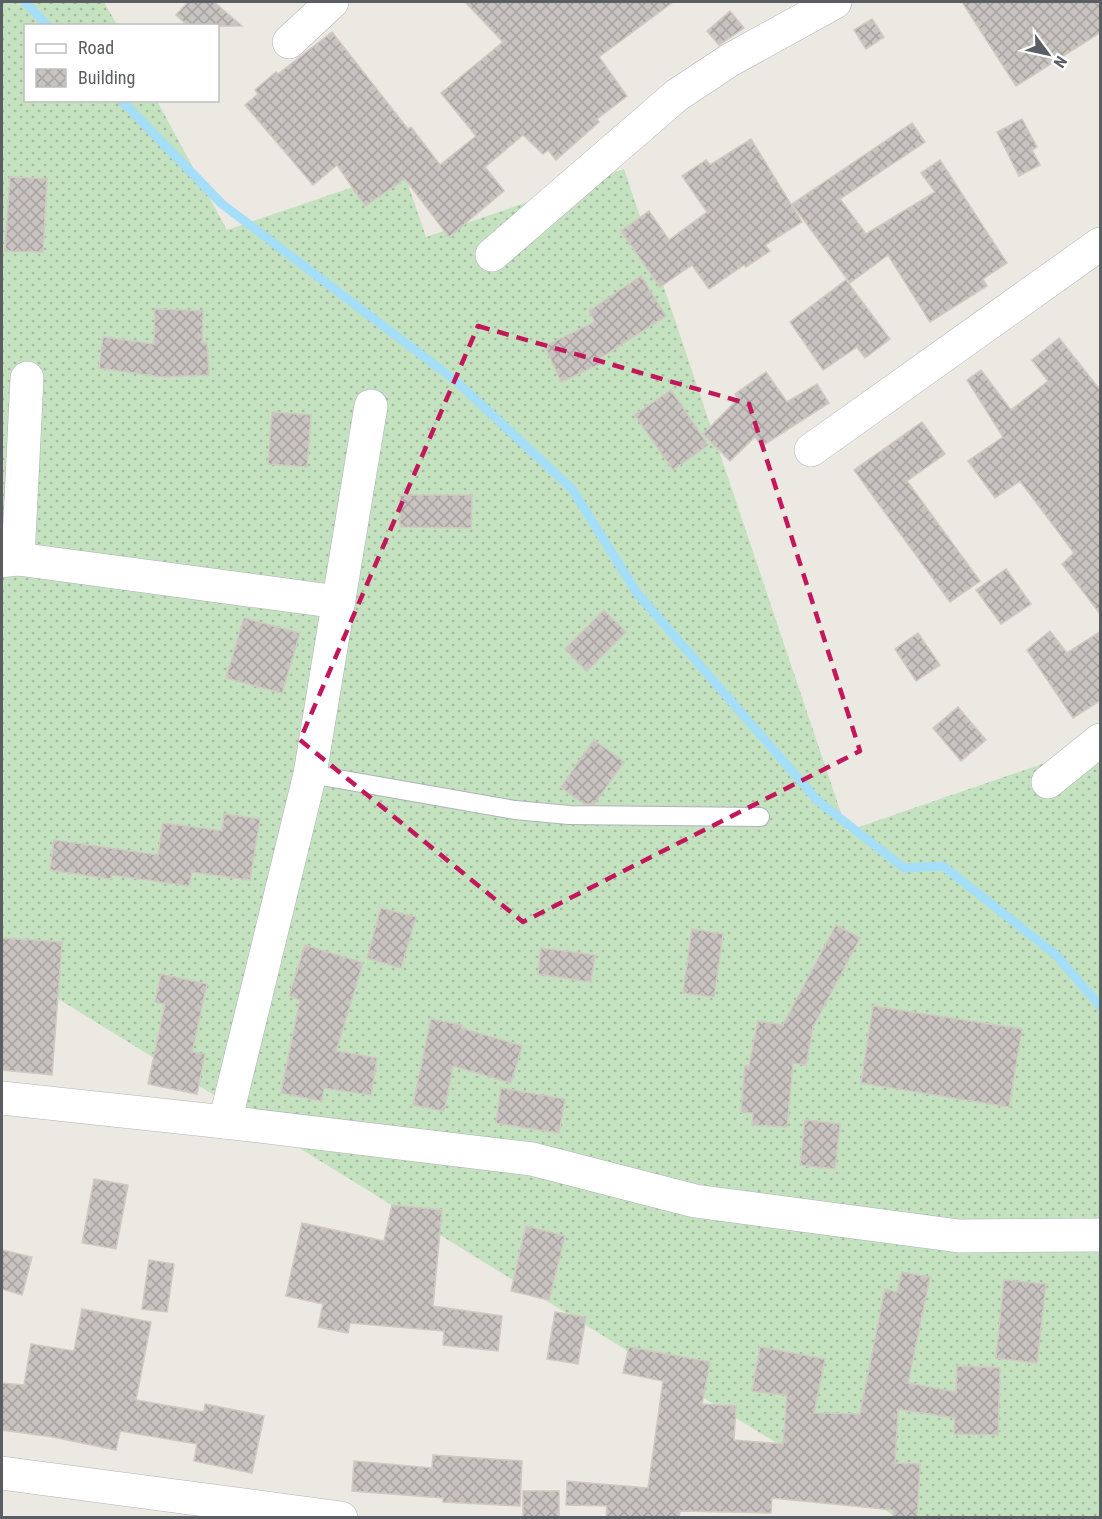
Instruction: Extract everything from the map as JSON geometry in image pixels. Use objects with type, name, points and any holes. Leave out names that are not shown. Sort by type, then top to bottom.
[{"type":"street","points":[[289,42],[333,2]]},
{"type":"street","points":[[492,255],[677,95],[730,60],[835,2]]},
{"type":"street","points":[[811,450],[1101,244]]},
{"type":"street","points":[[27,378],[10,560],[338,602]]},
{"type":"street","points":[[225,1122],[310,774],[371,406]]},
{"type":"street","points":[[1048,782],[1101,740]]},
{"type":"street","points":[[2,1098],[532,1159],[695,1201],[960,1236],[1101,1235]]},
{"type":"street","points":[[2,1473],[341,1518]]},
{"type":"lane","points":[[310,774],[515,810],[569,815],[760,817]]},
{"type":"highlighted area","points":[[478,326],[749,404],[860,751],[523,922],[300,740]]},
{"type":"green space","points":[[2,2],[104,2],[116,24],[24,24],[24,102],[158,102],[227,230],[403,170],[426,237],[624,169],[847,831],[1100,744],[1100,1517],[896,1517],[2,964]]},
{"type":"building","points":[[188,2],[214,2],[242,26],[186,24],[176,15]]},
{"type":"building","points":[[465,2],[673,2],[599,57],[627,96],[597,119],[599,122],[556,160],[548,150],[543,154],[523,135],[485,167],[504,191],[449,237],[405,179],[365,206],[337,165],[313,185],[245,105],[258,94],[255,90],[276,72],[278,74],[332,32],[408,129],[411,127],[440,165],[476,136],[441,93],[503,42]]},
{"type":"building","points":[[962,2],[1101,2],[1101,32],[1016,86]]},
{"type":"building","points":[[730,11],[744,28],[719,45],[707,31]]},
{"type":"building","points":[[872,19],[884,37],[866,49],[854,30]]},
{"type":"building","points":[[1022,119],[1037,147],[1032,150],[1040,165],[1019,176],[997,132]]},
{"type":"building","points":[[912,123],[925,142],[840,199],[866,234],[935,192],[921,173],[940,160],[1007,263],[983,279],[987,286],[930,322],[888,255],[850,283],[792,204]]},
{"type":"building","points":[[751,139],[802,222],[765,245],[770,251],[746,267],[744,265],[709,289],[692,265],[660,287],[621,231],[649,211],[669,240],[707,212],[682,176],[706,160],[710,165]]},
{"type":"building","points":[[10,177],[47,179],[43,252],[5,251]]},
{"type":"building","points":[[641,276],[666,316],[600,358],[602,363],[561,382],[545,346],[595,322],[589,311]]},
{"type":"building","points":[[846,280],[890,339],[865,358],[857,347],[823,370],[790,322]]},
{"type":"building","points":[[155,309],[203,311],[202,343],[207,343],[209,375],[162,377],[99,368],[103,337],[154,344]]},
{"type":"building","points":[[1059,338],[1101,391],[1101,615],[1062,564],[1074,553],[1020,481],[995,498],[968,461],[1003,437],[967,380],[981,370],[1011,410],[1048,381],[1032,360]]},
{"type":"building","points":[[766,372],[787,402],[817,384],[829,403],[762,446],[755,437],[730,461],[703,434],[738,399],[735,394]]},
{"type":"building","points":[[671,390],[708,445],[673,470],[635,415]]},
{"type":"building","points":[[272,412],[311,415],[307,467],[268,464]]},
{"type":"building","points":[[922,422],[945,454],[907,481],[980,581],[950,602],[854,470]]},
{"type":"building","points":[[400,495],[472,495],[471,528],[400,527]]},
{"type":"building","points":[[1006,569],[1031,604],[1001,624],[976,590]]},
{"type":"building","points":[[604,610],[626,632],[587,671],[565,649]]},
{"type":"building","points":[[244,618],[300,633],[282,693],[226,678]]},
{"type":"building","points":[[1050,631],[1067,653],[1101,631],[1101,700],[1073,718],[1027,650]]},
{"type":"building","points":[[918,633],[940,665],[916,681],[895,649]]},
{"type":"building","points":[[958,707],[986,740],[961,761],[933,728]]},
{"type":"building","points":[[594,740],[624,762],[594,804],[584,804],[561,787]]},
{"type":"building","points":[[224,814],[260,819],[250,880],[192,872],[189,886],[112,875],[111,879],[50,870],[54,840],[158,855],[163,823],[222,831]]},
{"type":"building","points":[[381,908],[416,917],[401,968],[367,958]]},
{"type":"building","points":[[836,925],[860,938],[813,1027],[806,1065],[793,1063],[787,1127],[752,1125],[753,1113],[741,1112],[745,1066],[749,1066],[758,1021],[783,1025]]},
{"type":"building","points":[[692,929],[723,934],[714,997],[683,993]]},
{"type":"building","points":[[2,938],[62,942],[52,1075],[2,1070]]},
{"type":"building","points":[[305,945],[363,963],[336,1051],[377,1058],[371,1095],[324,1088],[322,1101],[281,1093],[300,1000],[289,996]]},
{"type":"building","points":[[541,948],[595,955],[591,982],[538,974]]},
{"type":"building","points":[[161,974],[207,984],[192,1052],[205,1054],[197,1094],[148,1084],[165,1004],[155,1002]]},
{"type":"building","points":[[873,1006],[1022,1029],[1009,1107],[861,1083]]},
{"type":"building","points":[[431,1019],[462,1025],[461,1028],[522,1046],[511,1083],[453,1066],[444,1111],[413,1105]]},
{"type":"building","points":[[501,1088],[565,1099],[559,1133],[496,1123]]},
{"type":"building","points":[[805,1120],[840,1124],[835,1169],[800,1165]]},
{"type":"building","points":[[94,1179],[128,1185],[116,1249],[82,1243]]},
{"type":"building","points":[[392,1205],[442,1210],[433,1306],[502,1316],[498,1351],[443,1345],[444,1331],[350,1323],[348,1333],[318,1327],[323,1304],[286,1296],[302,1223],[384,1241]]},
{"type":"building","points":[[526,1226],[565,1236],[549,1300],[511,1291]]},
{"type":"building","points":[[2,1250],[32,1257],[22,1295],[2,1289]]},
{"type":"building","points":[[149,1260],[174,1264],[167,1312],[142,1309]]},
{"type":"building","points":[[902,1272],[930,1277],[908,1383],[956,1392],[957,1366],[1000,1368],[998,1435],[954,1434],[955,1418],[898,1409],[895,1463],[920,1464],[917,1518],[893,1518],[894,1510],[772,1498],[771,1513],[680,1511],[679,1518],[606,1518],[607,1506],[566,1505],[567,1481],[648,1488],[663,1381],[623,1373],[629,1347],[710,1362],[702,1404],[736,1406],[734,1440],[783,1444],[787,1395],[752,1391],[760,1347],[825,1359],[814,1413],[860,1414],[885,1289],[897,1292]]},
{"type":"building","points":[[1004,1280],[1046,1284],[1037,1363],[996,1358]]},
{"type":"building","points":[[82,1309],[151,1322],[136,1400],[204,1412],[205,1404],[264,1416],[252,1473],[194,1461],[197,1444],[120,1431],[116,1450],[53,1437],[2,1430],[2,1383],[24,1385],[31,1344],[74,1351]]},
{"type":"building","points":[[555,1312],[586,1317],[578,1364],[547,1359]]},
{"type":"building","points":[[433,1455],[522,1461],[520,1506],[443,1502],[443,1498],[352,1491],[354,1461],[432,1468]]},
{"type":"building","points":[[523,1491],[559,1491],[559,1517],[523,1517]]},
{"type":"waterway","points":[[25,2],[46,24]]},
{"type":"waterway","points":[[123,102],[222,204],[456,381],[572,489],[637,593],[818,801],[904,868],[943,866],[1056,955],[1100,1006]]}]
